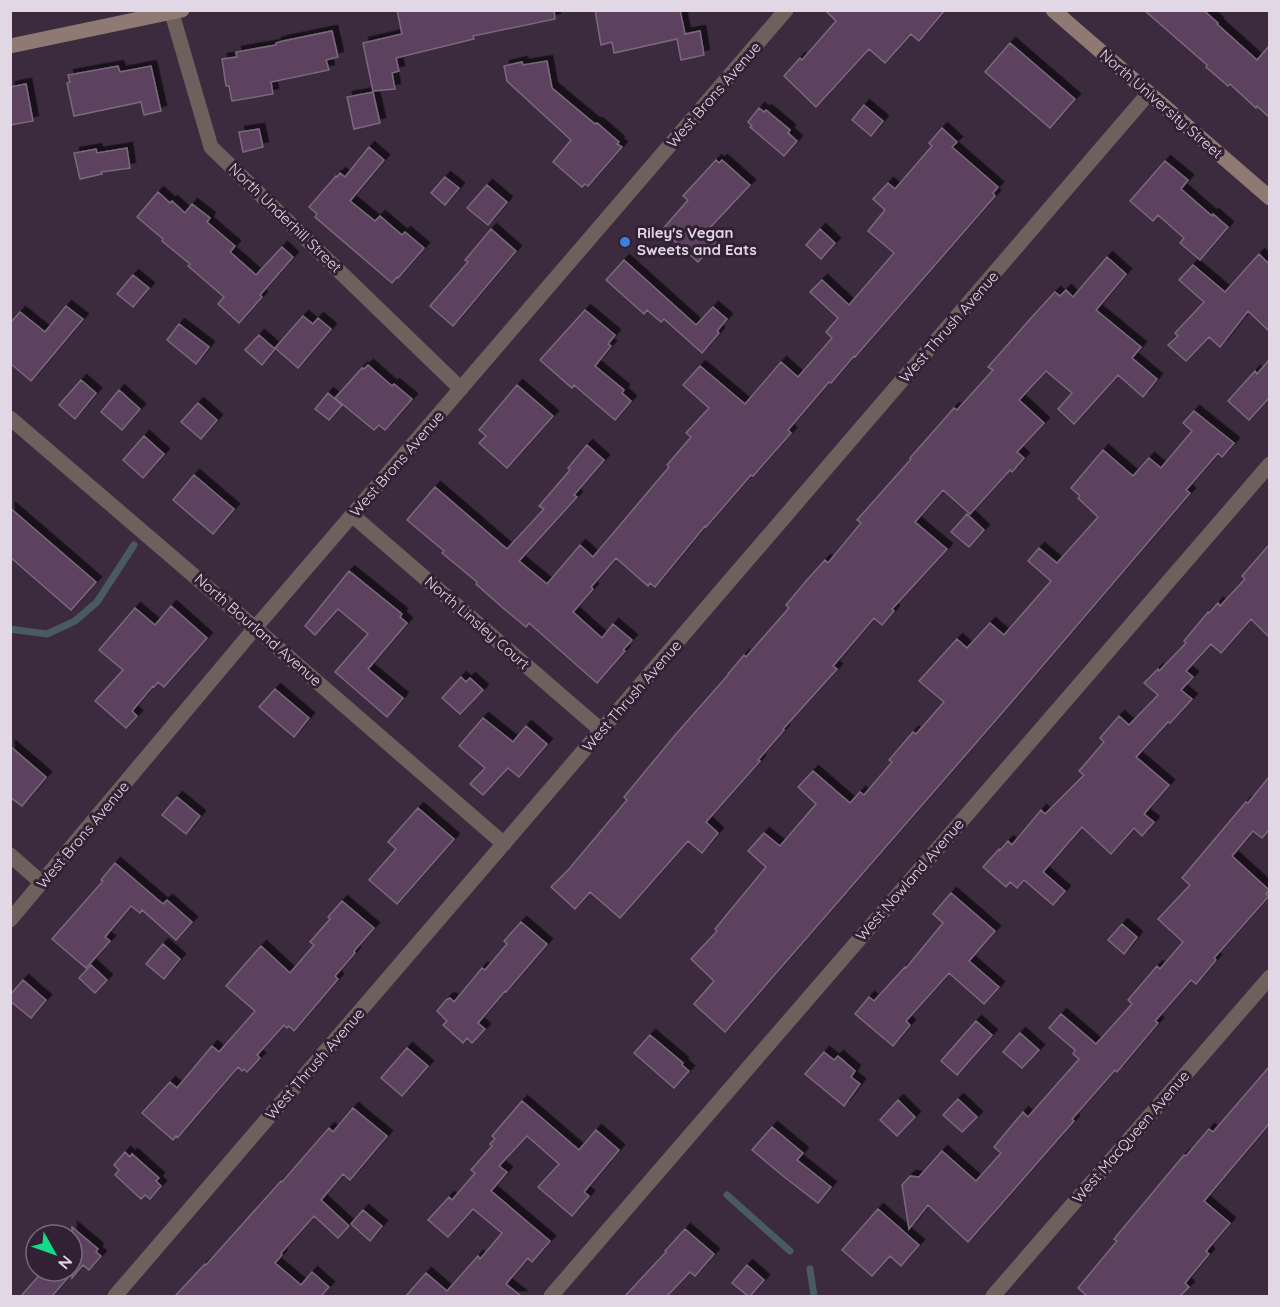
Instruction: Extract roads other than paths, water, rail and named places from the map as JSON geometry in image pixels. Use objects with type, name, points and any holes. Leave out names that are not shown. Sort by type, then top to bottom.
[{"type":"main road","name":"North University Street","points":[[1053,10],[1269,198]]},
{"type":"main road","points":[[10,46],[174,11]]},
{"type":"street","name":"West Brons Avenue","points":[[10,920],[255,628],[786,10]]},
{"type":"street","name":"North Underhill Street","points":[[174,11],[211,147],[461,389]]},
{"type":"street","name":"West Thrush Avenue","points":[[115,1296],[1149,94]]},
{"type":"street","name":"North Bourland Avenue","points":[[10,418],[504,844]]},
{"type":"street","name":"West Nowland Avenue","points":[[551,1296],[1269,464]]},
{"type":"street","name":"North Linsley Court","points":[[352,515],[602,731]]},
{"type":"street","points":[[10,855],[42,883]]},
{"type":"street","name":"West MacQueen Avenue","points":[[993,1296],[1269,977]]},
{"type":"waterway","points":[[10,629],[47,634],[75,621],[97,602],[134,545]]},
{"type":"waterway","points":[[727,1195],[790,1251]]},
{"type":"waterway","points":[[810,1269],[814,1296]]},
{"type":"place","name":"Riley's Vegan Sweets and Eats","points":[[625,242]]}]
